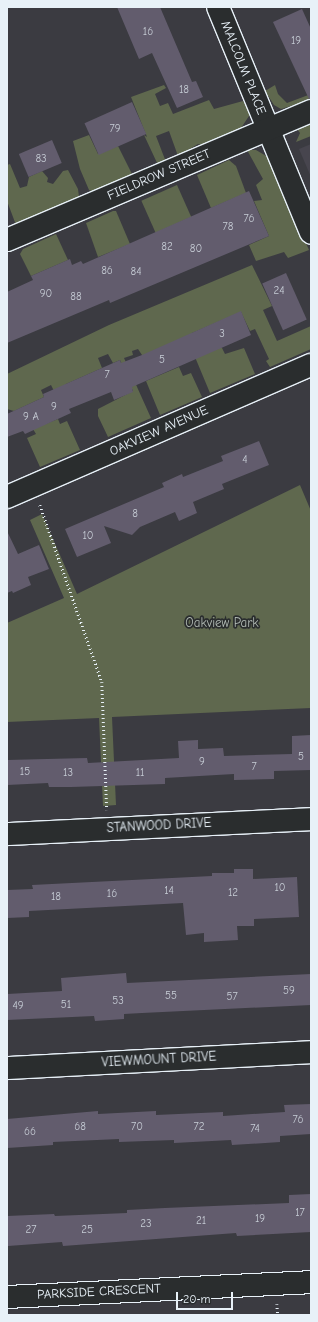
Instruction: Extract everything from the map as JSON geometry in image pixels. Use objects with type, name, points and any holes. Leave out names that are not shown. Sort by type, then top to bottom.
[{"type":"street","name":"MALCOLM PLACE","points":[[218,7],[311,233]]},
{"type":"street","name":"FIELDROW STREET","points":[[7,240],[311,111]]},
{"type":"street","name":"OAKVIEW AVENUE","points":[[7,497],[311,365]]},
{"type":"street","name":"STANWOOD DRIVE","points":[[7,834],[311,819]]},
{"type":"street","name":"VIEWMOUNT DRIVE","points":[[7,1068],[311,1052]]},
{"type":"street","name":"PARKSIDE CRESCENT","points":[[7,1297],[311,1282]]},
{"type":"path","points":[[33,486],[102,682],[107,829]]},
{"type":"shaded area","points":[[311,144],[311,177],[299,149]]},
{"type":"green space","points":[[164,85],[166,88],[155,94],[160,106],[168,103],[173,114],[209,100],[214,109],[243,101],[249,109],[249,116],[241,128],[202,145],[198,144],[178,156],[169,131],[156,136],[166,162],[158,165],[144,135],[147,137],[131,97]]},
{"type":"green space","points":[[275,85],[278,94],[287,103],[311,94],[311,100],[281,109],[274,105],[265,91]]},
{"type":"green space","points":[[311,122],[311,136],[296,142],[300,133],[297,129]]},
{"type":"green space","points":[[89,135],[98,154],[118,146],[133,176],[94,192],[89,190],[80,169],[73,141]]},
{"type":"green space","points":[[247,150],[256,150],[268,157],[309,250],[288,258],[284,252],[256,261],[249,245],[269,236],[254,201],[262,200],[256,185],[263,179]]},
{"type":"green space","points":[[229,160],[236,166],[246,193],[211,208],[197,175]]},
{"type":"green space","points":[[10,164],[20,188],[27,186],[29,177],[42,171],[48,178],[47,182],[53,184],[63,171],[68,170],[78,189],[79,197],[16,225],[7,201],[7,165]]},
{"type":"green space","points":[[177,185],[191,217],[156,233],[141,201]]},
{"type":"green space","points":[[116,211],[130,244],[98,257],[86,223]]},
{"type":"green space","points":[[56,234],[68,260],[31,276],[20,254],[23,249]]},
{"type":"green space","points":[[252,265],[272,306],[263,310],[277,341],[311,326],[311,349],[270,367],[266,361],[269,359],[255,329],[250,331],[241,312],[192,333],[222,348],[225,354],[244,348],[255,374],[210,393],[195,357],[142,355],[138,349],[132,351],[133,355],[124,358],[151,418],[108,437],[98,416],[98,409],[133,391],[120,360],[113,363],[108,354],[98,358],[102,368],[66,384],[55,393],[51,385],[41,390],[44,397],[14,411],[7,409],[7,374],[109,325]]},
{"type":"green space","points":[[179,367],[183,376],[191,373],[202,397],[160,415],[146,381]]},
{"type":"green space","points":[[58,419],[60,424],[67,421],[80,450],[40,467],[27,438],[36,434],[33,429]]},
{"type":"green space","name":"Oakview Park","points":[[300,485],[311,511],[311,708],[112,717],[116,805],[103,806],[99,718],[7,722],[7,623],[64,598],[30,520],[42,514],[77,594]]},
{"type":"building","points":[[117,7],[160,7],[192,82],[196,81],[203,97],[177,108],[152,53],[139,59]]},
{"type":"building","points":[[302,9],[311,29],[311,99],[309,99],[273,22]]},
{"type":"building","points":[[132,102],[146,134],[99,155],[84,123]]},
{"type":"building","points":[[52,140],[62,163],[29,177],[19,154]]},
{"type":"building","points":[[249,191],[269,236],[110,303],[109,300],[7,343],[7,292],[33,280],[31,276],[70,259],[72,265],[81,261],[83,264]]},
{"type":"building","points":[[286,273],[307,320],[283,330],[262,284]]},
{"type":"building","points":[[241,311],[251,335],[132,387],[133,392],[114,400],[111,392],[69,409],[71,413],[25,434],[23,431],[7,437],[7,414],[44,397],[43,394],[120,360],[121,363],[142,355]]},
{"type":"building","points":[[259,441],[269,465],[222,484],[224,489],[193,502],[197,513],[179,521],[175,512],[140,527],[132,535],[104,526],[111,543],[77,557],[65,529],[164,487],[162,483],[182,474],[183,477],[223,461],[221,456]]},
{"type":"building","points":[[7,531],[18,554],[39,545],[49,569],[28,577],[31,585],[13,593],[12,591],[7,593]]},
{"type":"building","points":[[311,735],[311,770],[274,771],[274,779],[234,780],[234,774],[165,778],[165,784],[71,787],[49,787],[48,783],[7,785],[7,760],[87,758],[88,763],[179,758],[178,741],[198,740],[198,749],[223,748],[224,756],[292,754],[292,736]]},
{"type":"building","points":[[234,869],[253,869],[253,879],[297,877],[299,917],[254,919],[254,926],[237,926],[238,940],[204,942],[204,933],[186,935],[183,903],[29,911],[29,917],[7,918],[7,890],[33,889],[32,885],[212,876],[212,873],[234,873]]},
{"type":"building","points":[[126,973],[127,983],[311,974],[311,1005],[124,1014],[124,1019],[95,1021],[94,1016],[7,1020],[7,994],[62,991],[61,978]]},
{"type":"building","points":[[311,1104],[311,1134],[280,1136],[280,1142],[232,1145],[231,1140],[174,1143],[174,1140],[119,1142],[119,1139],[53,1142],[53,1145],[7,1148],[7,1119],[98,1111],[98,1114],[156,1111],[156,1115],[223,1112],[223,1116],[285,1112],[284,1105]]},
{"type":"building","points":[[311,1194],[311,1232],[237,1236],[236,1233],[63,1246],[62,1242],[8,1246],[7,1216],[127,1213],[127,1210],[289,1203],[289,1195]]}]
